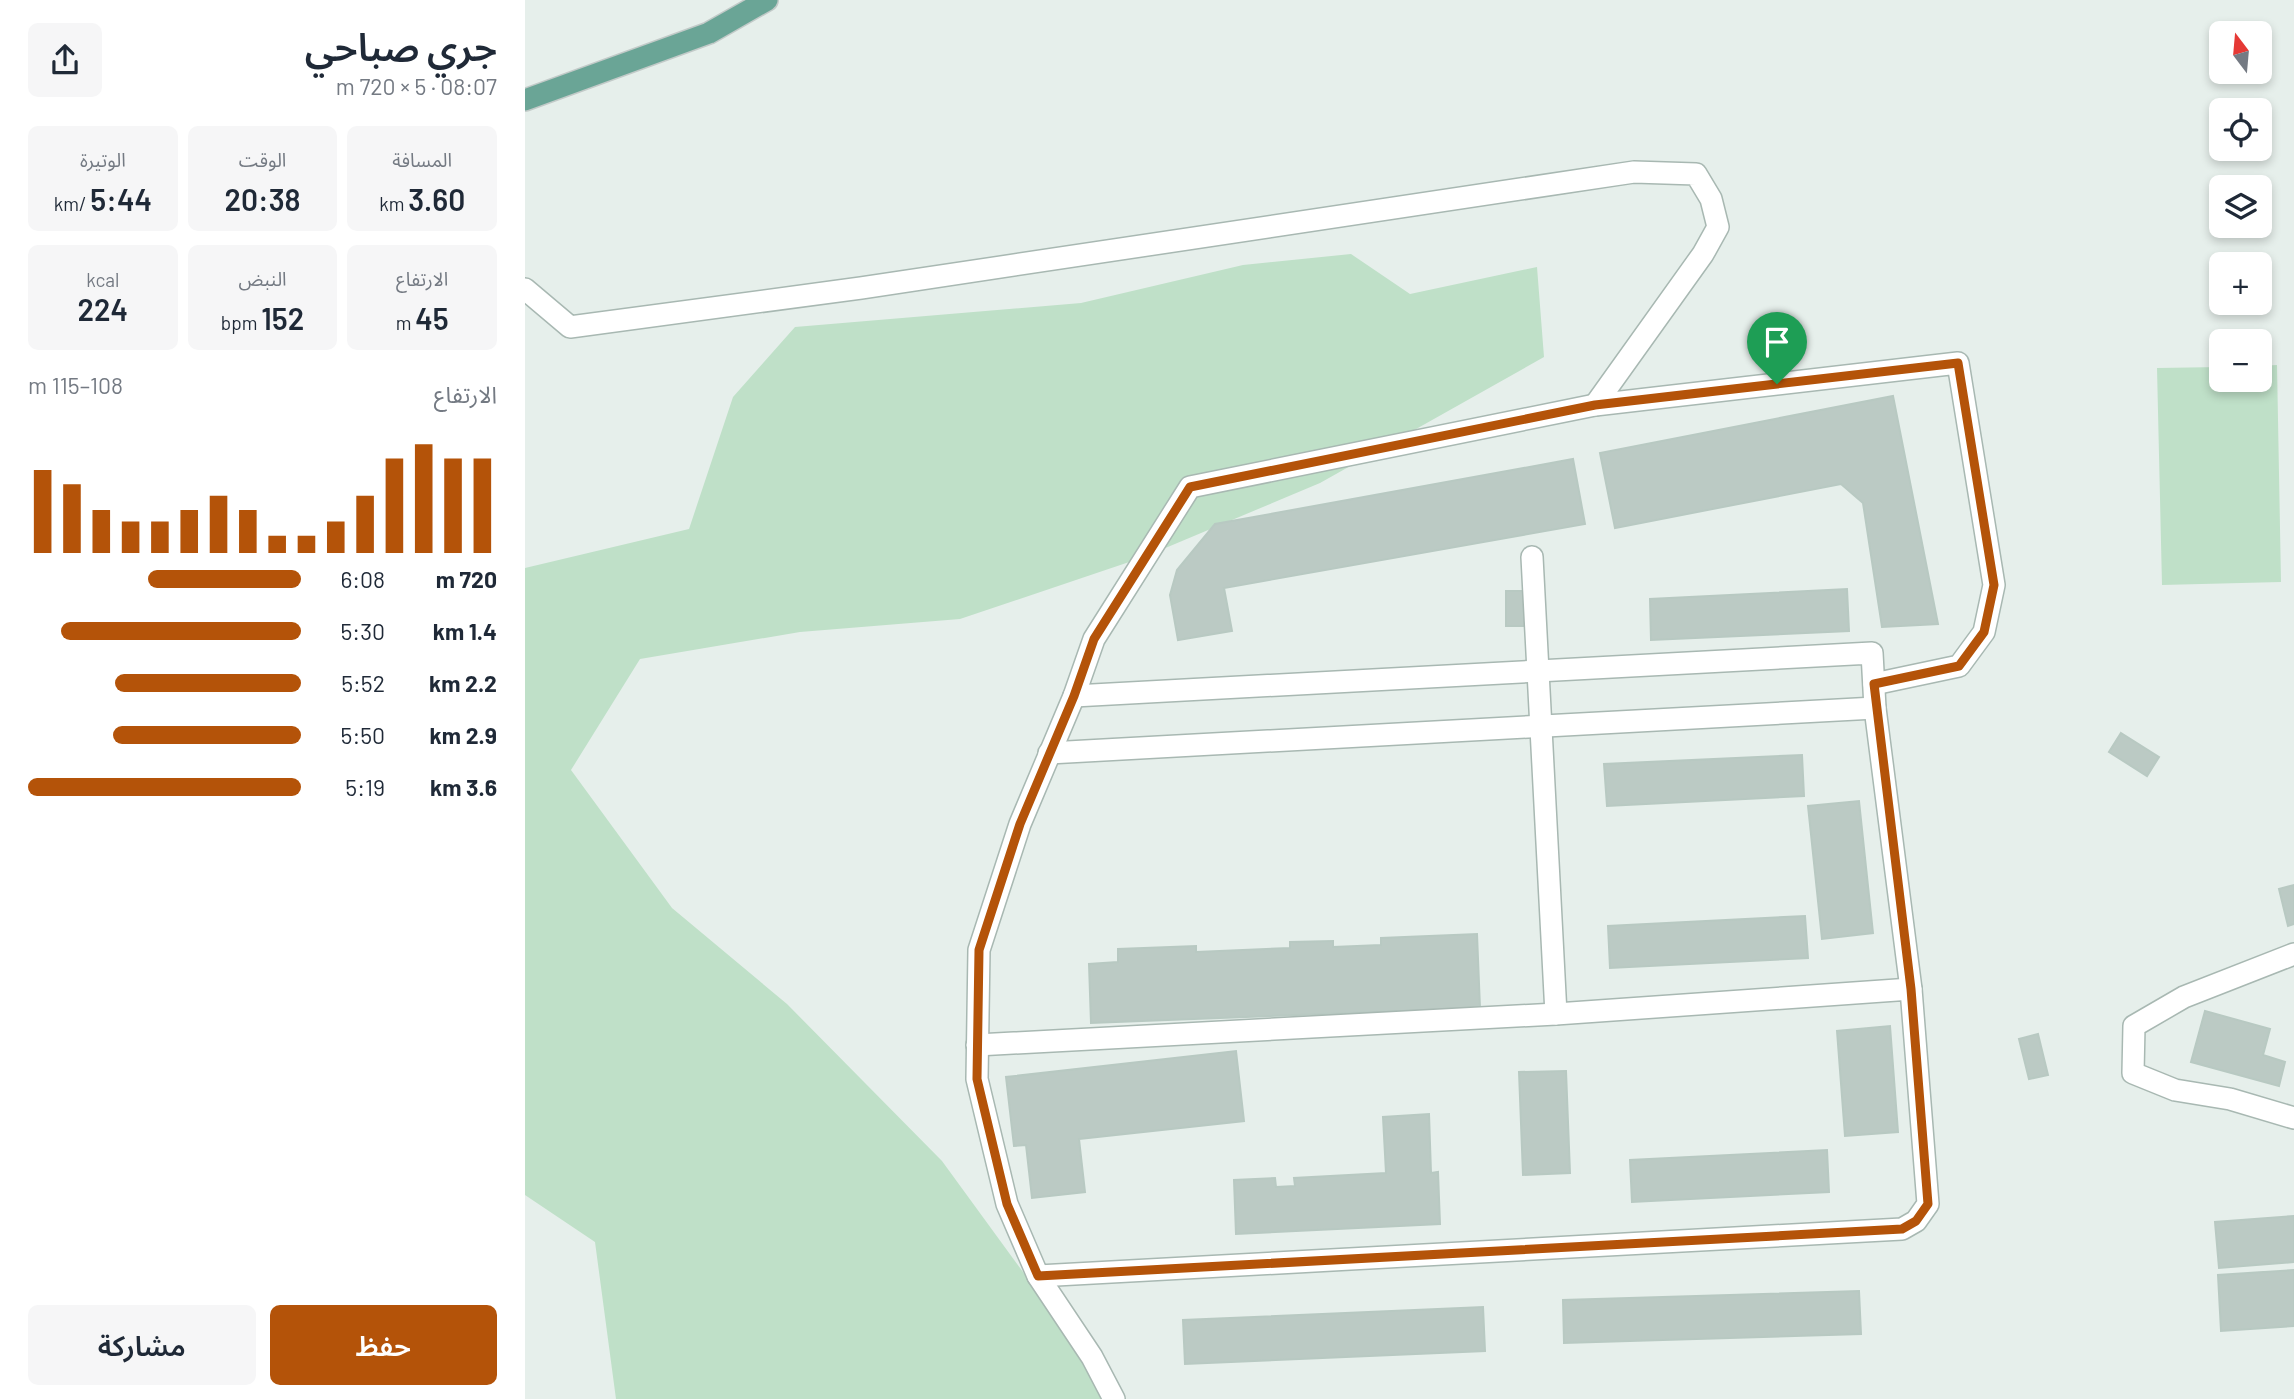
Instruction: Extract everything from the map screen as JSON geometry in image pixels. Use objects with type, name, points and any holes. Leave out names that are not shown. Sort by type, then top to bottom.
[{"type":"main road","points":[[525,100],[709,33],[767,0]]},
{"type":"street","points":[[525,289],[570,327],[861,288],[1634,172],[1696,174],[1711,200],[1719,227],[1703,254],[1595,405]]},
{"type":"street","points":[[1114,1399],[1092,1357],[1038,1276],[1007,1204],[977,1079],[979,950],[1020,824],[1074,696],[1094,639],[1190,487],[1595,405],[1958,363],[1994,585],[1984,632],[1959,666],[1874,684]]},
{"type":"street","points":[[1532,557],[1556,1014]]},
{"type":"street","points":[[1038,1276],[1902,1229],[1916,1221],[1928,1204],[1911,989],[1875,708],[1872,653],[1074,696]]},
{"type":"street","points":[[1049,753],[1875,708]]},
{"type":"street","points":[[2294,954],[2184,997],[2134,1026],[2133,1061],[2133,1073],[2175,1090],[2230,1099],[2294,1118]]},
{"type":"street","points":[[977,1045],[1556,1014],[1911,989]]},
{"type":"green space","points":[[1351,254],[1410,294],[1537,267],[1544,357],[1320,483],[1144,557],[960,619],[800,632],[640,659],[571,770],[672,908],[787,1004],[942,1161],[1069,1335],[1101,1399],[616,1399],[595,1242],[525,1195],[525,568],[689,529],[733,397],[795,327],[1081,303],[1243,265]]},
{"type":"green space","points":[[2272,365],[2277,365],[2281,582],[2162,585],[2157,368],[2209,367],[2209,392],[2272,392]]},
{"type":"building","points":[[1893,396],[1938,624],[1882,627],[1863,503],[1841,484],[1615,528],[1600,453]]},
{"type":"building","points":[[1573,459],[1585,524],[1224,588],[1232,631],[1178,640],[1170,595],[1177,570],[1215,524]]},
{"type":"building","points":[[1847,589],[1849,631],[1651,640],[1650,599]]},
{"type":"building","points":[[1506,591],[1532,591],[1532,626],[1506,626]]},
{"type":"building","points":[[2121,733],[2159,757],[2147,776],[2109,752]]},
{"type":"building","points":[[1802,755],[1804,796],[1607,806],[1604,764]]},
{"type":"building","points":[[1859,801],[1873,933],[1822,939],[1808,806]]},
{"type":"building","points":[[2294,885],[2294,924],[2288,926],[2279,889]]},
{"type":"building","points":[[1805,916],[1808,958],[1610,968],[1608,926]]},
{"type":"building","points":[[1477,934],[1480,1008],[1091,1023],[1089,964],[1118,962],[1118,949],[1196,946],[1196,952],[1290,948],[1290,942],[1333,941],[1333,947],[1381,945],[1381,938]]},
{"type":"building","points":[[2205,1011],[2270,1029],[2263,1055],[2285,1062],[2279,1086],[2191,1062]]},
{"type":"building","points":[[1890,1026],[1898,1132],[1845,1136],[1837,1031]]},
{"type":"building","points":[[2038,1034],[2048,1075],[2029,1079],[2019,1039]]},
{"type":"building","points":[[1236,1051],[1244,1121],[1079,1139],[1085,1192],[1032,1198],[1026,1145],[1014,1146],[1006,1077]]},
{"type":"building","points":[[1566,1071],[1570,1173],[1523,1175],[1519,1072]]},
{"type":"building","points":[[1429,1114],[1431,1173],[1438,1172],[1440,1224],[1236,1234],[1234,1180],[1275,1178],[1276,1187],[1295,1186],[1294,1178],[1386,1173],[1383,1117]]},
{"type":"building","points":[[1827,1150],[1829,1192],[1632,1202],[1630,1160]]},
{"type":"building","points":[[2294,1216],[2294,1262],[2219,1268],[2215,1222]]},
{"type":"building","points":[[2294,1270],[2294,1326],[2221,1331],[2218,1275]]},
{"type":"building","points":[[1859,1291],[1861,1334],[1564,1343],[1563,1300]]},
{"type":"building","points":[[1483,1307],[1485,1351],[1185,1364],[1183,1320]]},
{"type":"route","points":[[1958,363],[1994,585],[1984,632],[1959,666],[1874,684],[1911,989],[1928,1204],[1916,1221],[1902,1229],[1038,1276],[1007,1204],[977,1079],[979,950],[1020,824],[1074,696],[1094,639],[1190,487],[1595,405],[1777,384],[1958,363]]}]
